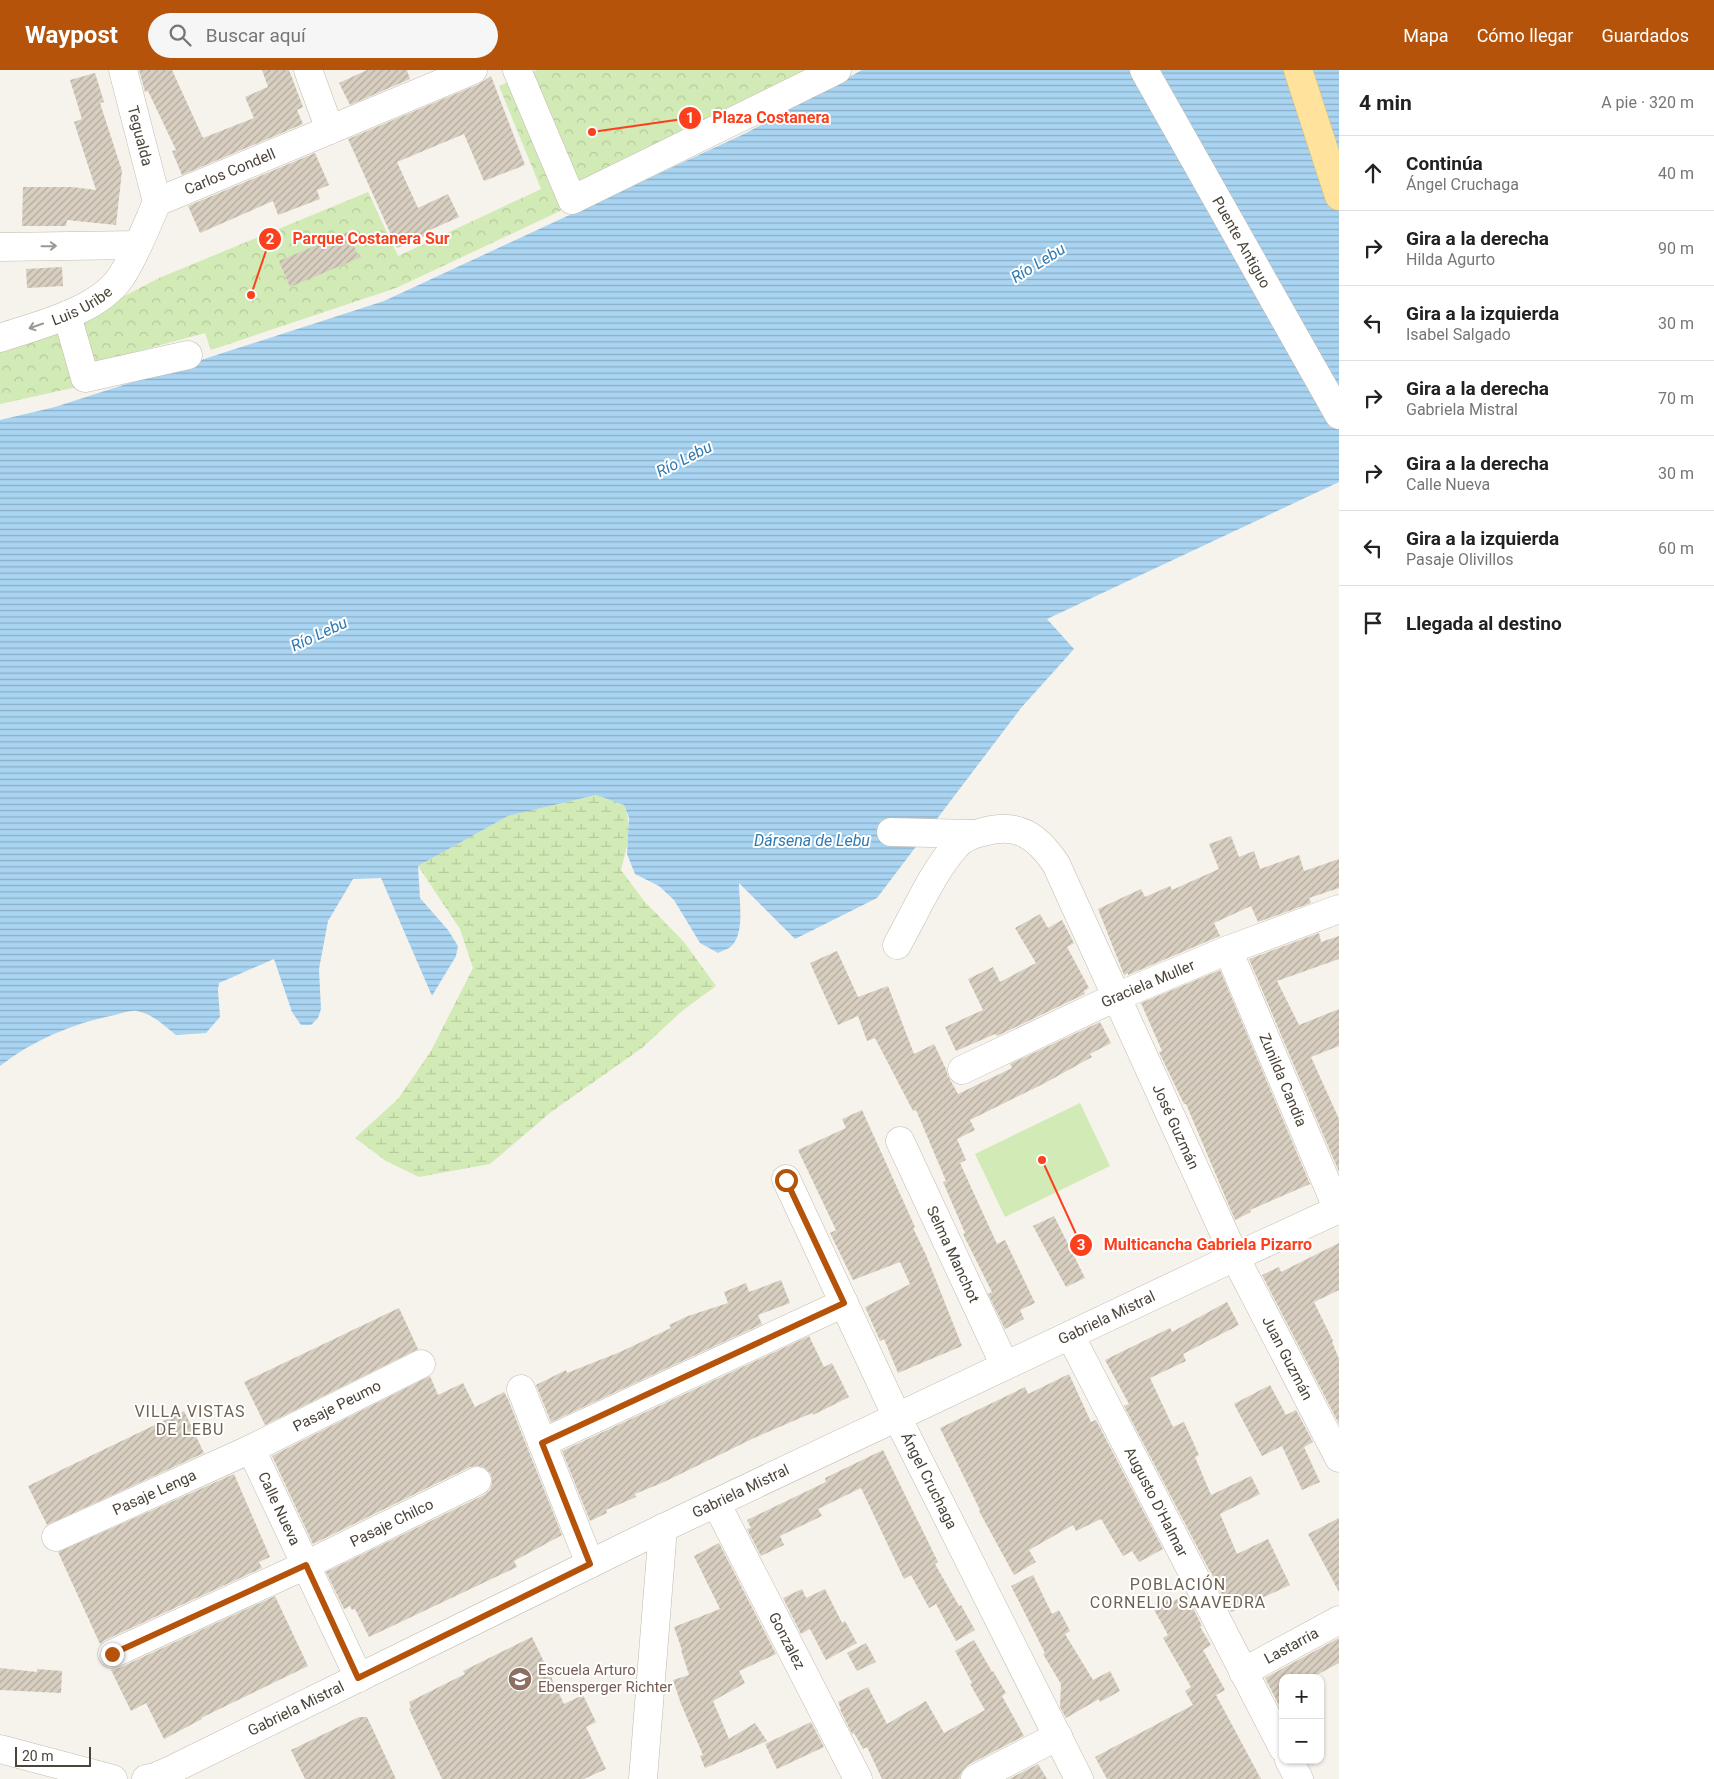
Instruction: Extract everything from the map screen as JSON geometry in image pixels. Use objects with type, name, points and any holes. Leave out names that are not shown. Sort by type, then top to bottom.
[{"type":"main road","points":[[1298,70],[1339,196]]},
{"type":"street","name":"Tegualda","points":[[123,70],[157,202]]},
{"type":"street","points":[[308,70],[330,130]]},
{"type":"street","name":"Carlos Condell","points":[[157,202],[473,70]]},
{"type":"street","points":[[517,70],[572,200],[837,70]]},
{"type":"street","name":"Puente Antiguo","points":[[1144,70],[1339,415]]},
{"type":"street","points":[[0,247],[138,245],[157,202]]},
{"type":"street","name":"Luis Uribe","points":[[0,338],[67,315],[94,301],[120,278],[138,245]]},
{"type":"street","points":[[67,315],[85,378],[188,355]]},
{"type":"street","name":"José Guzmán","points":[[973,834],[996,828],[1025,833],[1035,839],[1056,864],[1235,1256]]},
{"type":"street","points":[[891,832],[973,834]]},
{"type":"street","points":[[897,945],[940,867],[957,845],[973,834]]},
{"type":"street","name":"Graciela Muller","points":[[962,1070],[1116,997],[1228,950],[1339,909]]},
{"type":"street","name":"Zunilda Candia","points":[[1228,950],[1338,1209]]},
{"type":"street","name":"Selma Manchot","points":[[900,1141],[1005,1366]]},
{"type":"street","name":"Ángel Cruchaga","points":[[786,1180],[897,1417],[1079,1779]]},
{"type":"street","name":"Gabriela Mistral","points":[[146,1779],[171,1770],[663,1528],[1235,1256],[1338,1209]]},
{"type":"street","name":"Juan Guzmán","points":[[1235,1256],[1337,1448]]},
{"type":"street","points":[[542,1443],[844,1303]]},
{"type":"street","name":"Augusto D'Halmar","points":[[1070,1335],[1279,1740]]},
{"type":"street","name":"Pasaje Peumo","points":[[251,1449],[421,1364]]},
{"type":"street","points":[[521,1389],[590,1564]]},
{"type":"street","name":"Pasaje Lenga","points":[[56,1538],[251,1449]]},
{"type":"street","name":"Calle Nueva","points":[[251,1449],[358,1678]]},
{"type":"street","name":"Pasaje Chilco","points":[[112,1654],[306,1565],[477,1481]]},
{"type":"street","name":"Gonzalez","points":[[716,1503],[858,1779]]},
{"type":"street","points":[[643,1779],[663,1528]]},
{"type":"street","name":"Lastarria","points":[[1243,1672],[1339,1620]]},
{"type":"street","points":[[975,1779],[1058,1736]]},
{"type":"street","points":[[0,1749],[113,1779]]},
{"type":"street","points":[[1291,1764],[1299,1779]]},
{"type":"green space","points":[[537,70],[813,70],[771,112],[396,288],[211,350],[205,333],[113,358],[118,378],[0,404],[0,346],[113,302],[159,278],[368,192],[398,256],[541,189],[499,86]]},
{"type":"green space","points":[[596,795],[624,805],[627,813],[629,829],[621,870],[644,901],[684,942],[716,986],[682,1011],[642,1048],[551,1112],[490,1164],[419,1177],[386,1161],[355,1138],[398,1099],[431,1051],[473,968],[460,929],[418,866],[508,816]]},
{"type":"green space","points":[[1080,1103],[1110,1166],[1005,1217],[975,1154]]},
{"type":"water","points":[[862,70],[1339,70],[1339,482],[1047,619],[1074,649],[1021,708],[877,898],[795,939],[739,883],[740,927],[734,942],[729,948],[718,953],[700,943],[674,900],[659,886],[635,874],[627,854],[629,818],[624,805],[596,795],[508,816],[418,866],[420,898],[448,930],[458,946],[456,956],[432,996],[381,878],[353,879],[328,921],[319,969],[321,1009],[318,1018],[311,1025],[301,1025],[292,1012],[274,959],[219,983],[220,1017],[206,1033],[176,1035],[158,1020],[143,1012],[129,1011],[100,1018],[54,1034],[26,1048],[0,1066],[0,420],[55,407],[384,301],[744,134]]},
{"type":"building","points":[[139,70],[172,70],[203,138],[254,118],[245,97],[268,87],[262,70],[289,70],[303,107],[297,110],[303,124],[182,175],[172,151],[176,150],[148,91],[145,92]]},
{"type":"building","points":[[367,70],[407,70],[410,79],[350,105],[339,83]]},
{"type":"building","points":[[95,73],[104,102],[100,103],[122,171],[116,225],[67,220],[66,226],[22,226],[23,187],[72,187],[96,190],[74,122],[82,119],[70,80]]},
{"type":"building","points":[[491,76],[525,165],[484,181],[464,134],[397,162],[418,208],[448,194],[459,217],[428,231],[429,234],[397,248],[348,139],[479,84]]},
{"type":"building","points":[[315,153],[329,185],[317,190],[320,199],[278,215],[273,201],[200,233],[188,206]]},
{"type":"building","points":[[348,232],[359,258],[290,287],[279,261]]},
{"type":"building","points":[[62,267],[63,286],[27,288],[26,269]]},
{"type":"building","points":[[1231,836],[1239,857],[1254,851],[1260,869],[1299,855],[1304,871],[1339,859],[1339,888],[1309,898],[1311,903],[1258,922],[1251,906],[1214,923],[1220,936],[1128,975],[1128,973],[1124,975],[1098,909],[1141,889],[1145,897],[1170,886],[1172,890],[1219,869],[1209,844]]},
{"type":"building","points":[[1040,914],[1048,928],[1062,920],[1074,943],[1067,947],[1089,988],[1084,991],[1085,994],[997,1036],[995,1034],[956,1051],[945,1027],[983,1010],[968,979],[993,967],[1000,982],[1036,963],[1015,928]]},
{"type":"building","points":[[1319,933],[1321,942],[1339,936],[1339,959],[1277,981],[1299,1025],[1339,1009],[1339,1046],[1311,1057],[1339,1119],[1339,1172],[1249,959]]},
{"type":"building","points":[[837,951],[858,997],[888,986],[914,1054],[934,1044],[958,1094],[1012,1068],[1010,1064],[1100,1022],[1111,1043],[1090,1054],[1092,1057],[1045,1083],[970,1120],[975,1130],[957,1139],[966,1160],[960,1163],[997,1244],[1005,1240],[1035,1303],[1020,1310],[1024,1319],[1005,1329],[988,1294],[992,1292],[963,1234],[965,1233],[943,1182],[946,1181],[916,1110],[913,1111],[875,1038],[867,1041],[858,1016],[838,1025],[810,963]]},
{"type":"building","points":[[1220,970],[1310,1184],[1250,1210],[1251,1212],[1235,1220],[1186,1104],[1184,1104],[1159,1052],[1162,1051],[1141,1003]]},
{"type":"building","points":[[862,1110],[915,1227],[913,1228],[926,1255],[962,1346],[898,1373],[884,1339],[880,1341],[865,1307],[910,1284],[900,1262],[853,1280],[830,1233],[836,1230],[798,1150],[846,1128],[842,1119]]},
{"type":"building","points":[[1054,1216],[1085,1278],[1066,1287],[1033,1226]]},
{"type":"building","points":[[1339,1243],[1339,1290],[1314,1302],[1333,1341],[1339,1359],[1339,1424],[1262,1275],[1279,1267],[1281,1272]]},
{"type":"building","points":[[781,1280],[790,1303],[758,1315],[762,1324],[551,1422],[536,1385],[566,1370],[567,1373],[620,1352],[671,1328],[669,1325],[688,1316],[728,1303],[724,1292],[746,1283],[749,1292]]},
{"type":"building","points":[[1227,1302],[1239,1325],[1183,1354],[1186,1361],[1150,1378],[1173,1427],[1184,1422],[1199,1455],[1195,1457],[1211,1495],[1251,1476],[1260,1494],[1220,1514],[1237,1554],[1268,1539],[1290,1585],[1231,1612],[1124,1406],[1129,1404],[1105,1360],[1170,1328],[1172,1332]]},
{"type":"building","points":[[399,1308],[418,1349],[265,1425],[244,1382]]},
{"type":"building","points":[[809,1336],[824,1367],[832,1363],[849,1397],[813,1415],[812,1413],[754,1438],[635,1494],[636,1497],[606,1510],[607,1513],[590,1521],[562,1451]]},
{"type":"building","points":[[1069,1374],[1091,1422],[1096,1420],[1163,1549],[1139,1562],[1132,1551],[1123,1556],[1101,1519],[1076,1531],[1073,1525],[1029,1550],[1036,1562],[1014,1575],[979,1511],[940,1428],[1025,1387],[1028,1394]]},
{"type":"building","points":[[430,1376],[438,1395],[463,1383],[475,1407],[504,1392],[562,1535],[514,1561],[517,1567],[369,1637],[355,1609],[352,1610],[350,1606],[344,1609],[326,1572],[484,1495],[490,1490],[492,1483],[491,1474],[485,1468],[479,1466],[470,1467],[313,1544],[272,1456]]},
{"type":"building","points":[[1270,1385],[1286,1415],[1296,1410],[1313,1442],[1304,1447],[1320,1482],[1302,1490],[1282,1446],[1262,1456],[1234,1404]]},
{"type":"building","points":[[184,1411],[204,1453],[47,1525],[28,1486]]},
{"type":"building","points":[[883,1450],[938,1562],[935,1564],[975,1630],[956,1641],[936,1604],[929,1608],[911,1575],[904,1579],[861,1488],[818,1509],[822,1516],[780,1536],[784,1545],[761,1556],[747,1529],[751,1528],[747,1520],[826,1482],[825,1478]]},
{"type":"building","points":[[234,1474],[270,1557],[259,1562],[262,1568],[100,1644],[58,1552]]},
{"type":"building","points":[[1339,1518],[1339,1592],[1308,1534]]},
{"type":"building","points":[[719,1543],[776,1654],[739,1671],[745,1683],[713,1701],[729,1739],[755,1723],[767,1741],[705,1768],[700,1756],[703,1755],[673,1680],[689,1675],[674,1627],[720,1609],[694,1556]]},
{"type":"building","points":[[1033,1575],[1052,1614],[1059,1610],[1070,1631],[1065,1634],[1093,1680],[1110,1671],[1120,1691],[1100,1702],[1099,1699],[1066,1718],[1060,1707],[1061,1684],[1043,1654],[1045,1653],[1011,1586]]},
{"type":"building","points":[[802,1589],[806,1598],[825,1589],[842,1623],[845,1621],[857,1643],[826,1660],[810,1629],[801,1634],[783,1598]]},
{"type":"building","points":[[1186,1594],[1202,1626],[1200,1627],[1211,1645],[1203,1650],[1225,1690],[1216,1695],[1261,1779],[1107,1779],[1095,1757],[1193,1705],[1185,1691],[1191,1687],[1163,1638],[1168,1635],[1152,1606],[1169,1597],[1172,1602]]},
{"type":"building","points":[[275,1596],[308,1666],[201,1718],[164,1739],[146,1703],[131,1711],[111,1670]]},
{"type":"building","points":[[532,1637],[564,1704],[583,1695],[596,1722],[586,1727],[606,1769],[584,1779],[442,1779],[409,1709],[411,1708],[409,1702],[465,1674],[463,1671]]},
{"type":"building","points":[[1339,1638],[1339,1663],[1318,1674],[1279,1674],[1279,1705],[1265,1678]]},
{"type":"building","points":[[974,1640],[1006,1693],[1002,1696],[1024,1736],[968,1765],[962,1771],[959,1779],[882,1779],[867,1747],[863,1749],[854,1733],[852,1734],[838,1702],[868,1687],[887,1724],[926,1701],[944,1733],[985,1710],[970,1684],[972,1683],[955,1651]]},
{"type":"building","points":[[866,1643],[876,1662],[857,1671],[847,1653]]},
{"type":"building","points":[[0,1668],[37,1672],[37,1669],[62,1671],[61,1693],[0,1690]]},
{"type":"building","points":[[359,1717],[367,1717],[396,1779],[305,1779],[291,1750]]},
{"type":"building","points":[[811,1722],[824,1747],[777,1769],[765,1744]]},
{"type":"building","points":[[1038,1764],[1047,1779],[1009,1779]]},
{"type":"place","name":"Plaza Costanera","points":[[592,132]]},
{"type":"place","name":"Parque Costanera Sur","points":[[251,295]]},
{"type":"place","name":"Multicancha Gabriela Pizarro","points":[[1042,1160]]},
{"type":"place","name":"Escuela Arturo Ebensperger Richter","points":[[520,1679]]},
{"type":"district","name":"VILLA VISTAS DE LEBU","points":[[190,1420]]},
{"type":"district","name":"POBLACIÓN CORNELIO SAAVEDRA","points":[[1178,1593]]},
{"type":"route","points":[[112,1654],[306,1565],[358,1678],[590,1564],[542,1443],[844,1303],[786,1180]]},
{"type":"water label","name":"Río Lebu","points":[[1038,263]]},
{"type":"water label","name":"Río Lebu","points":[[684,459]]},
{"type":"water label","name":"Río Lebu","points":[[319,634]]},
{"type":"water label","name":"Dársena de Lebu","points":[[812,840]]}]
